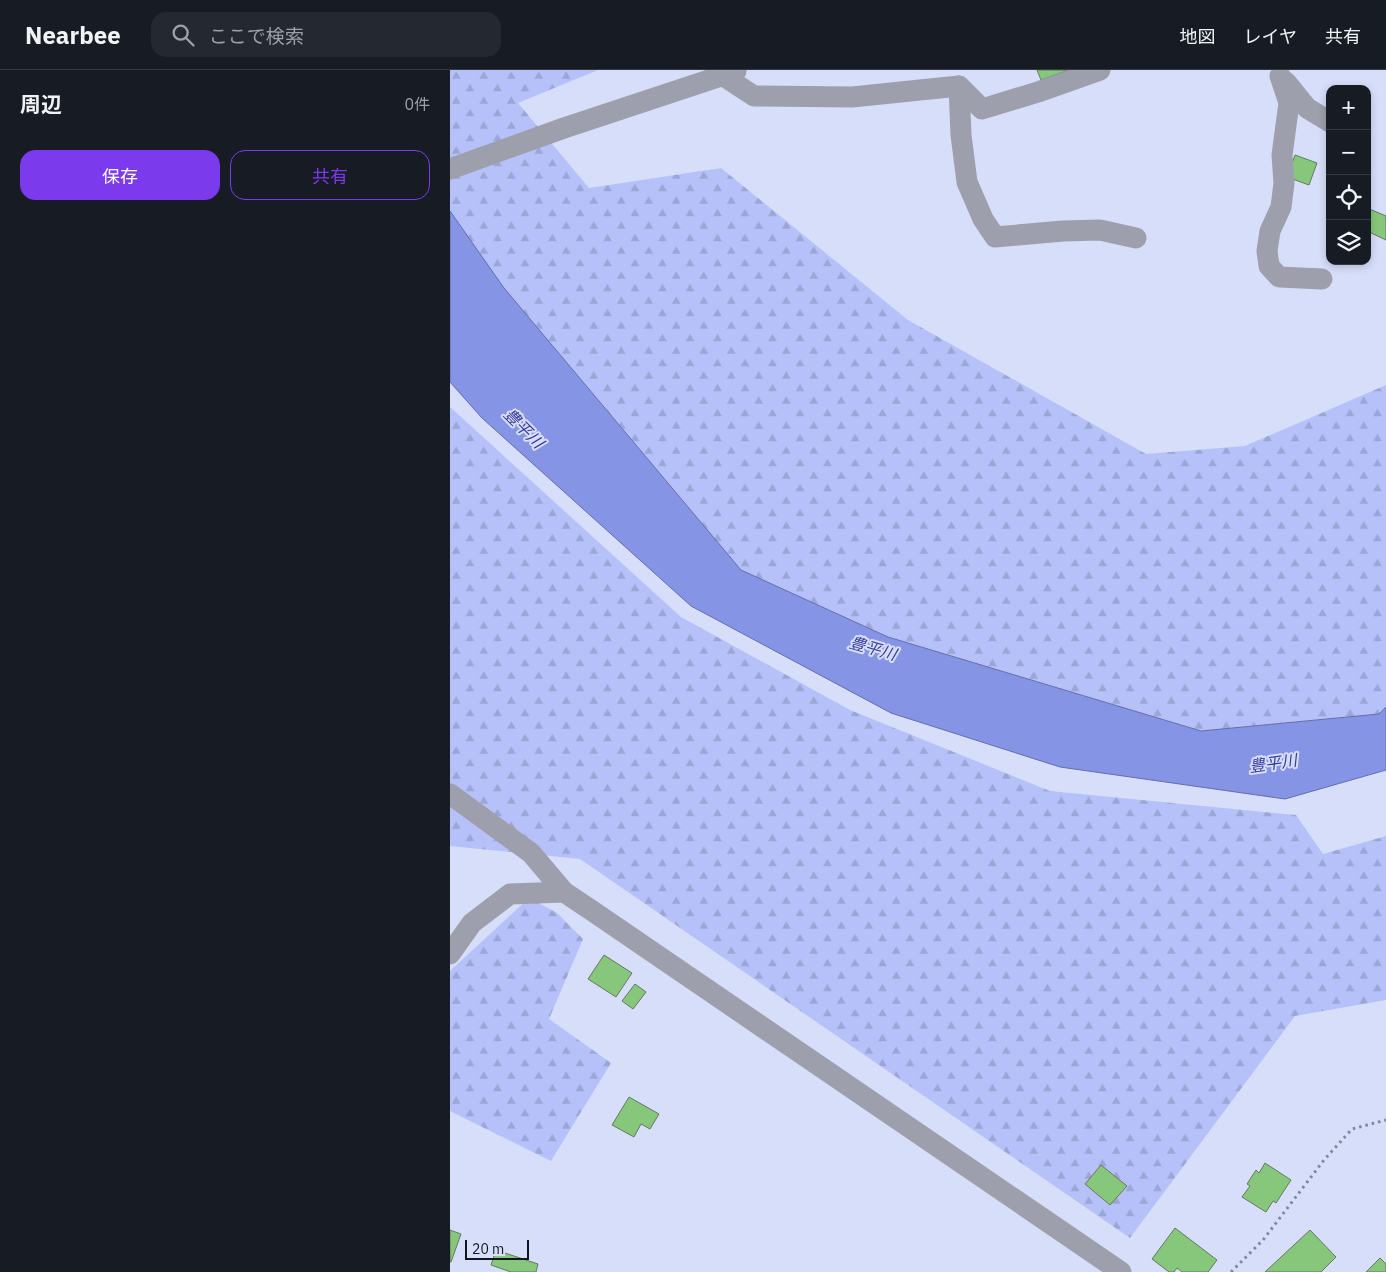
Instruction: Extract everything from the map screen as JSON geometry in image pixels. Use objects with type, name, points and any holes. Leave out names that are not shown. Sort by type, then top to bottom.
[{"type":"street","points":[[959,86],[982,109],[1100,70]]},
{"type":"street","points":[[450,169],[564,128],[730,73],[754,96],[852,97],[959,86]]},
{"type":"street","points":[[1276,73],[1286,82],[1306,108],[1326,120]]},
{"type":"street","points":[[1276,73],[1289,103],[1282,155],[1284,183],[1281,206],[1270,231],[1267,251],[1269,266],[1279,277],[1322,279]]},
{"type":"street","points":[[959,86],[961,135],[966,182],[983,219],[995,237],[1063,230],[1100,230],[1136,238]]},
{"type":"street","points":[[450,794],[531,853],[564,892],[1121,1272]]},
{"type":"street","points":[[450,954],[472,923],[510,894],[564,892]]},
{"type":"path","points":[[1231,1272],[1263,1240],[1324,1160],[1352,1128],[1386,1120]]},
{"type":"green space","points":[[450,70],[598,70],[518,103],[589,188],[721,168],[908,320],[1146,454],[1245,446],[1386,385],[1386,707],[1379,714],[1201,731],[888,637],[741,570],[504,288],[450,211]]},
{"type":"green space","points":[[450,407],[681,617],[850,710],[1050,791],[1296,815],[1323,854],[1386,836],[1386,1000],[1295,1016],[1130,1238],[580,859],[450,846]]},
{"type":"green space","points":[[529,898],[557,913],[583,939],[549,1019],[611,1063],[551,1161],[450,1111],[450,971]]},
{"type":"water","name":"豊平川","points":[[450,211],[504,288],[741,570],[888,637],[1201,731],[1379,714],[1386,707],[1386,770],[1285,799],[1060,767],[891,713],[691,606],[482,418],[450,382]]},
{"type":"building","points":[[1037,70],[1069,70],[1041,80]]},
{"type":"building","points":[[1295,155],[1317,163],[1309,185],[1287,177]]},
{"type":"building","points":[[1371,210],[1386,216],[1386,240],[1371,233]]},
{"type":"building","points":[[604,955],[632,973],[616,997],[588,979]]},
{"type":"building","points":[[635,984],[646,992],[633,1009],[622,1001]]},
{"type":"building","points":[[629,1097],[659,1114],[650,1129],[641,1124],[634,1137],[612,1125]]},
{"type":"building","points":[[1265,1163],[1291,1180],[1276,1203],[1273,1201],[1266,1212],[1242,1197],[1250,1186],[1247,1184],[1256,1170],[1259,1173]]},
{"type":"building","points":[[1101,1165],[1127,1186],[1110,1205],[1085,1184]]},
{"type":"building","points":[[1175,1228],[1217,1260],[1208,1272],[1182,1272],[1177,1268],[1174,1272],[1169,1272],[1152,1259]]},
{"type":"building","points":[[450,1230],[461,1234],[451,1262],[450,1262]]},
{"type":"building","points":[[1310,1230],[1336,1257],[1321,1272],[1265,1272]]},
{"type":"building","points":[[496,1250],[538,1264],[536,1272],[511,1272],[491,1265]]},
{"type":"building","points":[[1380,1258],[1386,1264],[1386,1272],[1366,1272]]}]
